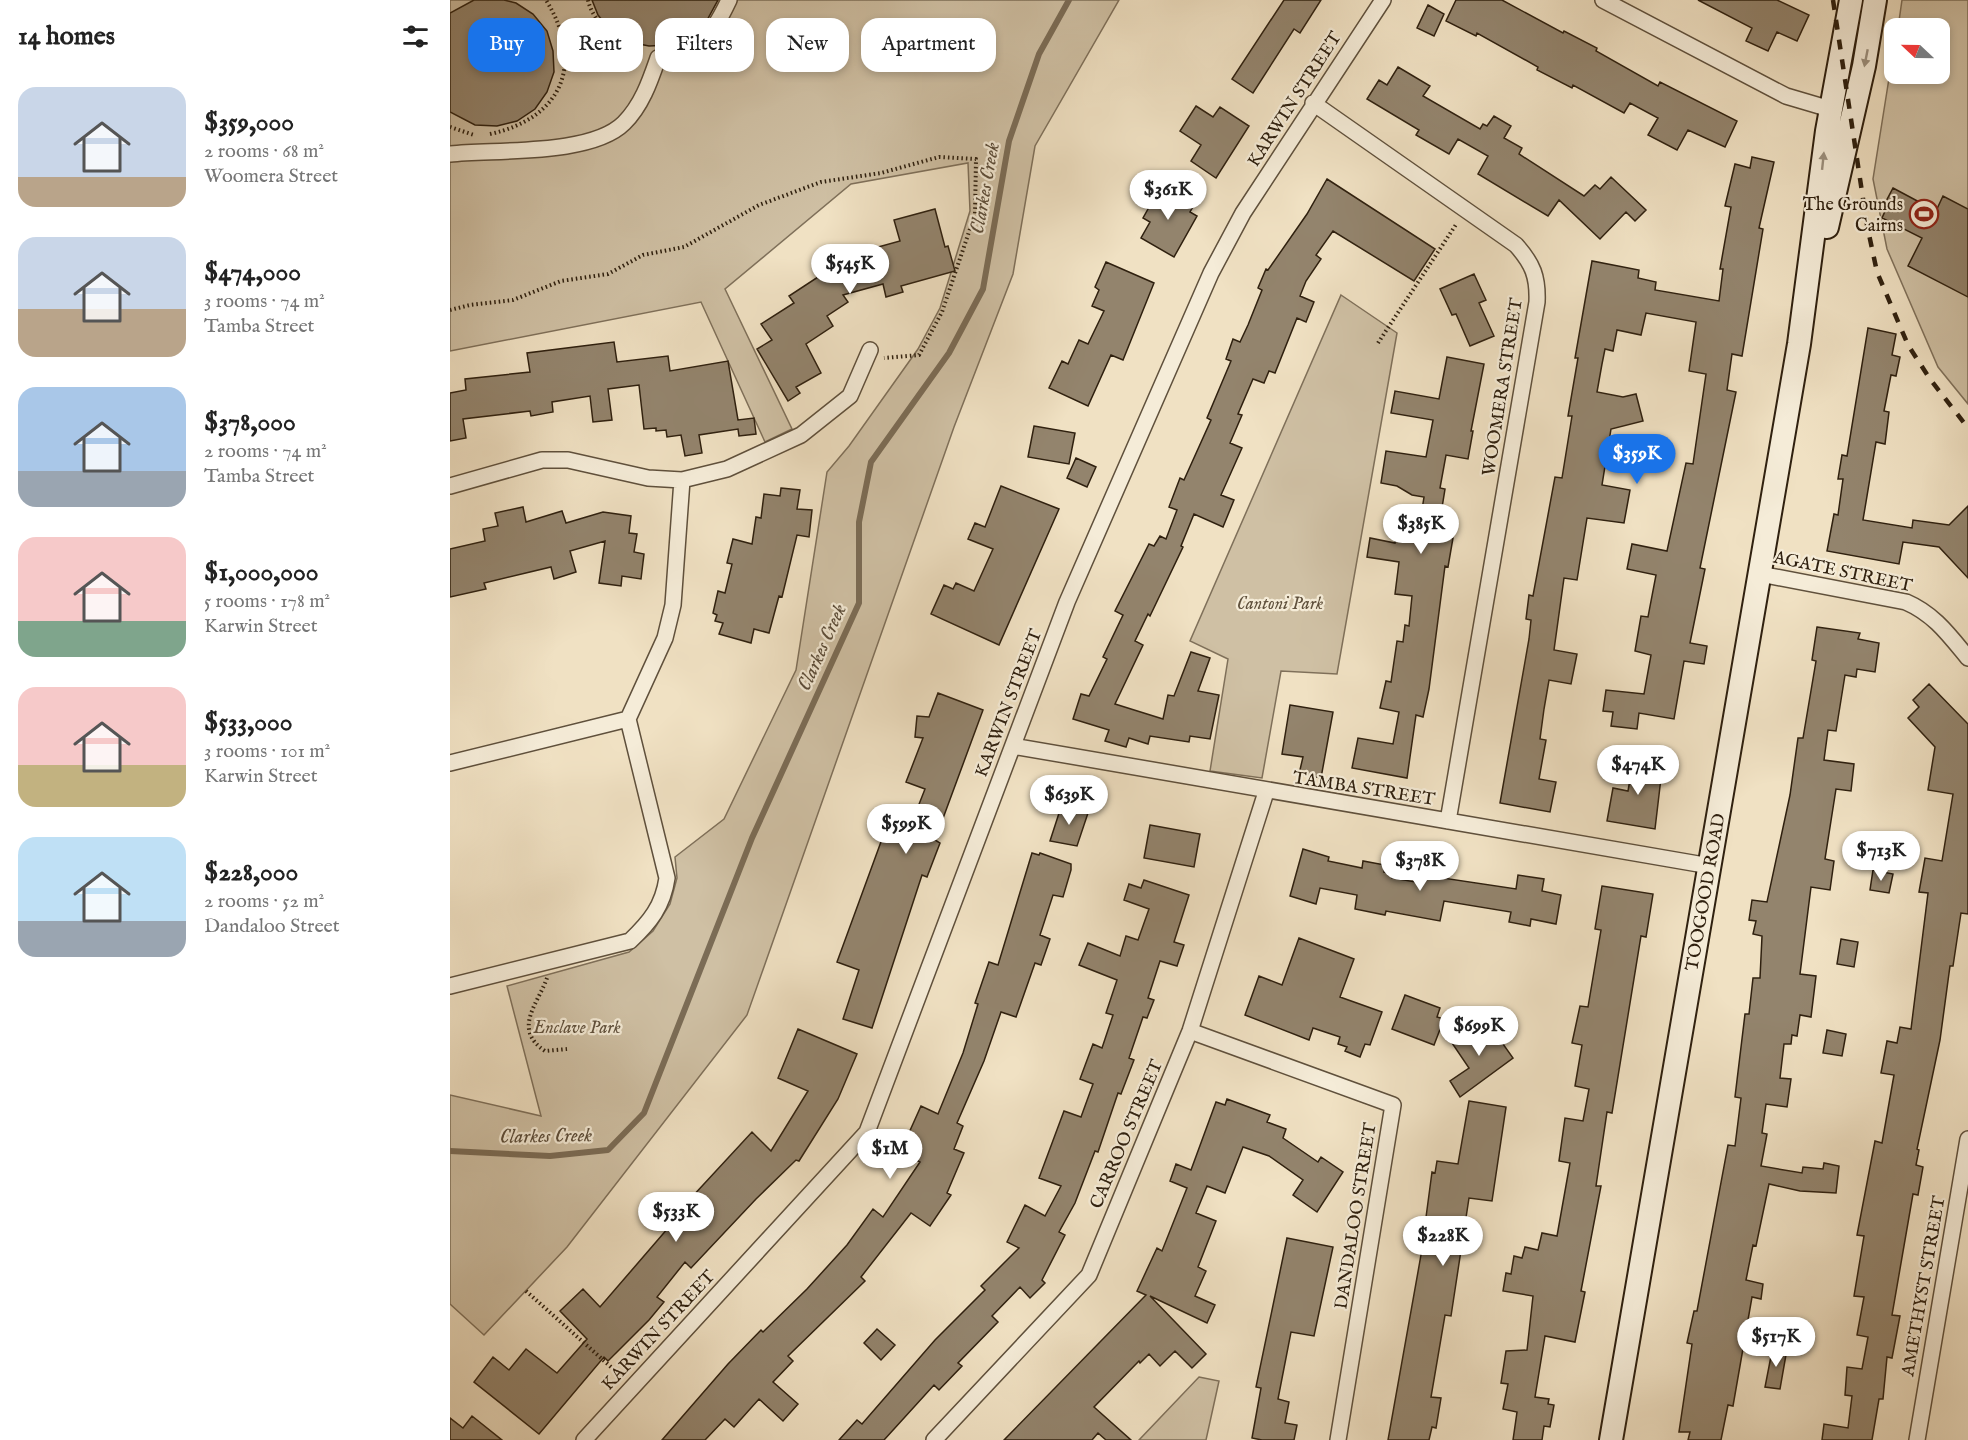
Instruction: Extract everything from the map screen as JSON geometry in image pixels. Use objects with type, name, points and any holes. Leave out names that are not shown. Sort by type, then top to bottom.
[{"type":"street","points":[[721,18],[729,0]]},
{"type":"street","name":"KARWIN STREET","points":[[584,1440],[867,1132],[1067,602],[1211,273],[1243,213],[1313,103],[1383,0]]},
{"type":"street","points":[[1603,0],[1786,96],[1853,114]]},
{"type":"street","name":"TOOGOOD ROAD","points":[[1611,1440],[1799,344],[1830,109],[1851,0]]},
{"type":"street","name":"TOOGOOD ROAD","points":[[1799,344],[1853,114],[1875,0]]},
{"type":"street","points":[[450,154],[528,151],[577,144],[614,130],[624,124],[640,103],[655,66]]},
{"type":"street","name":"WOOMERA STREET","points":[[1313,103],[1516,245],[1531,262],[1538,280],[1537,302],[1448,821]]},
{"type":"street","points":[[450,486],[513,466],[542,460],[568,460],[648,478],[682,480],[727,469],[801,435],[850,396],[868,355]]},
{"type":"street","points":[[450,986],[630,941],[651,921],[664,897],[667,878],[628,719],[665,638],[673,605],[682,480]]},
{"type":"street","name":"AGATE STREET","points":[[1760,574],[1906,602],[1922,609],[1937,620],[1968,658]]},
{"type":"street","points":[[450,763],[628,719]]},
{"type":"street","name":"TAMBA STREET","points":[[1013,746],[1266,792],[1710,866]]},
{"type":"street","name":"CARROO STREET","points":[[934,1440],[1089,1275],[1190,1031],[1266,792]]},
{"type":"street","name":"DANDALOO STREET","points":[[1190,1031],[1393,1105],[1338,1440]]},
{"type":"street","name":"AMETHYST STREET","points":[[1917,1440],[1968,1139]]},
{"type":"path","points":[[450,127],[457,132],[480,136],[514,129],[532,120],[551,99],[564,79],[566,54],[555,15],[546,0]]},
{"type":"path","points":[[588,0],[590,11],[613,37],[637,52],[655,57]]},
{"type":"path","points":[[450,310],[470,305],[513,300],[561,281],[608,274],[643,255],[684,247],[759,205],[821,182],[880,173],[939,157],[976,159],[975,214],[942,312],[919,356],[868,355]]},
{"type":"path","points":[[1378,343],[1466,210]]},
{"type":"path","points":[[543,963],[547,980],[531,1011],[530,1032],[534,1043],[545,1051],[567,1049]]},
{"type":"path","points":[[526,1291],[632,1387]]},
{"type":"green space","name":"Enclave Park","points":[[450,0],[1119,0],[1035,146],[1013,274],[954,427],[747,1015],[567,1247],[484,1335],[450,1304],[450,1095],[541,1116],[507,986],[629,952],[653,931],[670,904],[677,878],[675,857],[724,819],[796,670],[827,472],[849,446],[918,349],[940,308],[970,211],[968,163],[851,184],[725,289],[792,429],[765,442],[701,302],[450,351]]},
{"type":"green space","name":"The Grounds Cairns","points":[[1902,0],[1968,0],[1968,404],[1938,367],[1887,249],[1873,179],[1888,84],[1950,84],[1950,18],[1899,18]]},
{"type":"green space","name":"Cantoni Park","points":[[1341,295],[1397,333],[1337,674],[1281,671],[1262,778],[1210,771],[1228,659],[1190,641]]},
{"type":"green space","points":[[1199,1377],[1219,1381],[1206,1440],[1139,1440]]},
{"type":"building","points":[[474,0],[504,0],[516,3],[533,14],[536,18],[468,18],[468,72],[545,72],[545,29],[553,51],[554,72],[547,92],[535,109],[517,121],[497,126],[475,125],[450,112],[450,13]]},
{"type":"building","points":[[592,0],[718,0],[708,18],[655,18],[655,46],[643,45],[643,18],[600,18]]},
{"type":"building","points":[[1284,0],[1321,0],[1300,33],[1294,29],[1253,93],[1232,79]]},
{"type":"building","points":[[1456,0],[1502,0],[1563,33],[1564,31],[1597,48],[1596,51],[1658,86],[1660,82],[1737,121],[1725,147],[1688,130],[1677,150],[1648,135],[1658,118],[1630,103],[1624,113],[1573,85],[1572,88],[1537,70],[1538,67],[1477,33],[1476,36],[1446,21]]},
{"type":"building","points":[[1698,0],[1777,0],[1809,15],[1797,41],[1777,32],[1768,51],[1746,41],[1752,28]]},
{"type":"building","points":[[1428,5],[1444,14],[1434,36],[1417,28]]},
{"type":"building","points":[[1398,67],[1430,86],[1423,96],[1480,129],[1483,124],[1487,126],[1494,116],[1511,126],[1504,138],[1522,148],[1519,154],[1584,196],[1595,185],[1600,189],[1611,177],[1646,210],[1635,221],[1626,212],[1600,239],[1559,200],[1548,216],[1478,174],[1488,156],[1458,139],[1449,154],[1416,135],[1419,130],[1367,99],[1379,80],[1387,85]]},
{"type":"building","points":[[1196,106],[1213,117],[1220,107],[1249,126],[1216,178],[1191,161],[1201,145],[1180,131]]},
{"type":"building","points":[[1752,157],[1774,162],[1759,228],[1763,229],[1742,356],[1732,354],[1727,390],[1736,392],[1700,568],[1705,569],[1690,643],[1707,646],[1704,664],[1684,661],[1674,719],[1639,713],[1637,729],[1611,726],[1613,712],[1603,711],[1606,690],[1644,694],[1651,655],[1635,651],[1641,616],[1648,617],[1656,575],[1627,569],[1632,544],[1667,551],[1686,463],[1693,464],[1706,374],[1689,371],[1696,322],[1646,313],[1641,335],[1617,330],[1613,351],[1605,349],[1602,364],[1597,392],[1623,397],[1636,394],[1643,421],[1611,429],[1602,485],[1630,490],[1624,523],[1587,518],[1577,580],[1564,578],[1554,650],[1577,654],[1571,684],[1549,680],[1544,709],[1540,739],[1546,740],[1539,779],[1556,782],[1550,812],[1500,803],[1529,639],[1531,620],[1526,619],[1529,595],[1533,596],[1555,477],[1562,478],[1572,416],[1568,416],[1578,358],[1575,358],[1592,261],[1639,270],[1638,278],[1656,282],[1655,290],[1719,301],[1723,269],[1720,269],[1731,207],[1725,206],[1735,164],[1750,168]]},
{"type":"building","points":[[1327,179],[1435,249],[1414,281],[1333,231],[1316,255],[1321,259],[1306,281],[1300,296],[1314,302],[1306,322],[1297,318],[1275,373],[1269,371],[1264,383],[1253,379],[1238,414],[1242,415],[1230,443],[1242,448],[1221,495],[1234,500],[1223,527],[1194,514],[1181,546],[1183,547],[1150,616],[1148,614],[1135,641],[1143,645],[1115,704],[1163,719],[1168,695],[1174,696],[1191,652],[1210,658],[1198,691],[1219,695],[1210,739],[1190,736],[1189,742],[1150,736],[1148,744],[1129,738],[1126,747],[1105,741],[1109,730],[1073,719],[1081,694],[1089,696],[1107,659],[1103,657],[1123,615],[1115,611],[1149,544],[1154,546],[1160,536],[1166,539],[1177,510],[1169,507],[1180,478],[1184,480],[1211,420],[1207,418],[1231,361],[1226,359],[1233,339],[1240,342],[1262,290],[1258,288],[1266,269],[1268,270],[1307,214]]},
{"type":"building","points":[[1161,186],[1194,205],[1190,212],[1197,216],[1174,257],[1141,238],[1150,222],[1143,218]]},
{"type":"building","name":"The Grounds Cairns","points":[[1893,188],[1936,211],[1943,196],[1968,209],[1968,297],[1908,266],[1922,238],[1882,218],[1886,209],[1883,207]]},
{"type":"building","points":[[935,209],[945,247],[948,246],[955,271],[901,286],[903,292],[886,297],[883,284],[843,295],[848,302],[827,316],[833,326],[806,344],[821,373],[796,387],[800,393],[788,401],[757,349],[772,340],[761,324],[794,303],[789,296],[844,260],[842,257],[900,241],[894,220]]},
{"type":"building","points":[[1106,262],[1154,283],[1123,360],[1111,355],[1088,406],[1049,388],[1062,361],[1068,364],[1079,340],[1088,344],[1104,311],[1092,306],[1099,290],[1095,287]]},
{"type":"building","points":[[1474,274],[1486,300],[1479,303],[1494,336],[1470,346],[1456,314],[1452,315],[1440,289]]},
{"type":"building","points":[[1868,328],[1896,334],[1892,355],[1900,357],[1896,376],[1891,375],[1884,411],[1889,412],[1885,444],[1876,442],[1863,520],[1912,528],[1913,520],[1949,525],[1968,506],[1968,578],[1939,547],[1903,542],[1899,564],[1827,551],[1834,514],[1838,515],[1843,479],[1838,479],[1842,455],[1847,456]]},
{"type":"building","points":[[614,342],[617,362],[668,356],[670,371],[728,361],[738,420],[754,418],[756,434],[739,436],[738,429],[699,435],[702,453],[685,456],[681,435],[667,437],[666,430],[644,429],[639,385],[608,389],[612,420],[593,422],[590,396],[552,402],[553,412],[531,416],[530,411],[463,419],[466,438],[450,441],[450,393],[466,390],[465,379],[530,372],[527,353]]},
{"type":"building","points":[[1447,357],[1484,364],[1468,459],[1446,455],[1440,488],[1445,489],[1440,520],[1448,521],[1445,536],[1453,538],[1448,567],[1445,566],[1429,689],[1423,717],[1416,715],[1407,778],[1352,768],[1358,738],[1393,744],[1399,712],[1380,708],[1386,681],[1391,682],[1397,641],[1403,642],[1405,625],[1409,626],[1412,596],[1395,594],[1399,562],[1367,557],[1370,538],[1395,543],[1398,525],[1419,529],[1424,497],[1412,495],[1397,486],[1381,483],[1386,451],[1426,457],[1433,420],[1391,413],[1395,391],[1439,399]]},
{"type":"building","points":[[1034,426],[1075,433],[1069,464],[1028,457]]},
{"type":"building","points":[[1076,458],[1096,467],[1087,487],[1067,478]]},
{"type":"building","points":[[1001,486],[1059,509],[999,645],[931,614],[944,585],[953,589],[956,583],[974,591],[993,549],[968,539],[975,523],[985,527]]},
{"type":"building","points":[[781,488],[800,490],[797,509],[812,510],[809,537],[797,535],[782,597],[779,596],[769,633],[754,629],[751,643],[719,634],[723,623],[715,621],[717,615],[713,613],[718,591],[725,593],[732,564],[727,563],[733,539],[752,544],[756,517],[761,518],[764,494],[780,496]]},
{"type":"building","points":[[523,507],[526,522],[562,511],[566,523],[603,512],[631,516],[629,533],[637,534],[634,552],[644,554],[641,579],[622,576],[621,586],[599,583],[605,541],[570,551],[576,572],[554,579],[551,567],[484,583],[486,589],[450,597],[450,549],[485,541],[483,529],[498,526],[495,513]]},
{"type":"building","points":[[1817,627],[1860,633],[1858,639],[1879,643],[1875,672],[1857,669],[1856,677],[1845,675],[1836,731],[1828,730],[1824,760],[1854,764],[1851,791],[1836,789],[1825,859],[1834,861],[1830,890],[1811,887],[1800,974],[1816,976],[1811,1017],[1800,1015],[1797,1036],[1792,1035],[1791,1044],[1784,1044],[1780,1078],[1791,1079],[1787,1107],[1766,1104],[1762,1133],[1767,1134],[1761,1166],[1802,1173],[1803,1167],[1823,1169],[1824,1163],[1839,1166],[1836,1193],[1800,1191],[1769,1184],[1756,1246],[1753,1245],[1746,1280],[1763,1284],[1761,1299],[1752,1297],[1733,1406],[1728,1405],[1721,1440],[1688,1440],[1690,1432],[1679,1432],[1692,1344],[1687,1343],[1694,1311],[1697,1311],[1728,1145],[1735,1146],[1741,1098],[1735,1097],[1745,1014],[1749,1014],[1753,978],[1760,978],[1762,936],[1753,934],[1756,921],[1749,920],[1752,900],[1767,902],[1790,795],[1798,738],[1803,738],[1816,661],[1812,660]]},
{"type":"building","points":[[1929,684],[1968,724],[1968,914],[1961,913],[1953,966],[1950,966],[1940,1040],[1917,1149],[1919,1150],[1916,1165],[1923,1167],[1918,1195],[1913,1194],[1892,1315],[1900,1316],[1892,1358],[1887,1357],[1883,1399],[1879,1399],[1872,1440],[1822,1440],[1824,1424],[1848,1428],[1852,1396],[1845,1395],[1847,1367],[1862,1369],[1868,1337],[1857,1335],[1864,1297],[1854,1296],[1864,1236],[1857,1235],[1875,1141],[1882,1143],[1894,1075],[1881,1073],[1887,1041],[1897,1043],[1900,1027],[1911,1029],[1928,893],[1919,892],[1925,858],[1942,861],[1953,794],[1928,790],[1935,747],[1908,718],[1919,707],[1913,700]]},
{"type":"building","points":[[938,693],[983,710],[935,840],[940,843],[927,877],[922,875],[872,1028],[843,1019],[859,970],[837,962],[893,809],[914,817],[925,789],[906,782],[923,738],[915,737],[917,716],[929,717]]},
{"type":"building","points":[[1290,705],[1333,712],[1321,778],[1299,774],[1303,757],[1282,754]]},
{"type":"building","points":[[1634,756],[1663,761],[1655,829],[1607,821],[1613,788],[1628,791]]},
{"type":"building","points":[[1062,804],[1088,813],[1077,846],[1050,841]]},
{"type":"building","points":[[1150,825],[1200,834],[1194,867],[1144,858]]},
{"type":"building","points":[[1303,849],[1329,857],[1328,861],[1362,868],[1363,861],[1385,865],[1384,872],[1393,873],[1392,878],[1421,883],[1423,875],[1516,889],[1518,875],[1544,879],[1542,891],[1561,895],[1556,924],[1531,919],[1530,926],[1509,922],[1511,912],[1444,901],[1440,921],[1386,911],[1385,915],[1355,909],[1357,895],[1320,888],[1316,904],[1290,896]]},
{"type":"building","points":[[1032,853],[1039,855],[1040,853],[1071,864],[1071,870],[1063,897],[1053,895],[1040,935],[1050,939],[1041,965],[1035,963],[1016,1017],[1001,1012],[984,1061],[957,1123],[963,1126],[954,1149],[964,1153],[947,1193],[951,1195],[930,1226],[911,1213],[861,1277],[865,1281],[788,1356],[793,1361],[773,1382],[798,1404],[783,1421],[759,1399],[734,1427],[725,1419],[705,1440],[662,1440],[728,1364],[761,1330],[763,1332],[807,1289],[847,1245],[873,1209],[883,1217],[920,1162],[914,1159],[918,1151],[904,1144],[921,1106],[938,1114],[963,1053],[978,1004],[975,1003],[989,962],[998,965]]},
{"type":"building","points":[[1873,870],[1893,874],[1889,893],[1870,890]]},
{"type":"building","points":[[1144,880],[1189,895],[1174,942],[1184,945],[1177,966],[1160,961],[1148,998],[1154,1000],[1147,1018],[1143,1017],[1129,1058],[1134,1060],[1121,1094],[1118,1093],[1098,1152],[1095,1151],[1075,1203],[1059,1232],[1065,1235],[1042,1280],[1045,1283],[1030,1298],[1020,1287],[992,1316],[998,1322],[958,1363],[962,1366],[939,1390],[934,1385],[884,1440],[839,1440],[857,1420],[862,1424],[935,1340],[985,1290],[981,1286],[1019,1248],[1007,1242],[1025,1205],[1045,1216],[1061,1186],[1039,1178],[1064,1111],[1081,1117],[1093,1084],[1080,1079],[1093,1044],[1102,1048],[1113,1015],[1106,1013],[1117,980],[1079,965],[1088,943],[1120,956],[1126,936],[1138,940],[1149,909],[1124,900],[1129,884],[1141,888]]},
{"type":"building","points":[[1602,886],[1653,894],[1646,937],[1641,936],[1612,1113],[1607,1112],[1596,1186],[1601,1186],[1581,1291],[1585,1292],[1575,1342],[1545,1336],[1535,1397],[1549,1399],[1548,1404],[1554,1405],[1550,1427],[1544,1426],[1542,1440],[1513,1440],[1517,1412],[1503,1409],[1508,1384],[1501,1383],[1506,1351],[1527,1350],[1533,1296],[1503,1291],[1506,1273],[1511,1274],[1514,1256],[1522,1258],[1525,1247],[1538,1250],[1542,1233],[1557,1236],[1570,1163],[1559,1161],[1565,1118],[1583,1121],[1589,1089],[1575,1086],[1582,1045],[1572,1043],[1580,1006],[1588,1007],[1601,930],[1595,929]]},
{"type":"building","points":[[1299,938],[1354,959],[1340,997],[1382,1012],[1370,1045],[1365,1044],[1360,1057],[1345,1051],[1347,1047],[1338,1044],[1340,1037],[1313,1028],[1309,1040],[1245,1015],[1259,976],[1282,985]]},
{"type":"building","points":[[1841,939],[1858,942],[1854,967],[1837,964]]},
{"type":"building","points":[[1405,995],[1440,1008],[1437,1017],[1444,1019],[1434,1045],[1392,1029]]},
{"type":"building","points":[[1486,1020],[1513,1058],[1460,1097],[1450,1081],[1469,1068],[1452,1043]]},
{"type":"building","points":[[798,1029],[857,1054],[838,1099],[799,1161],[796,1160],[756,1199],[691,1268],[685,1262],[657,1297],[664,1302],[649,1320],[608,1361],[604,1357],[539,1434],[474,1382],[493,1357],[509,1370],[526,1349],[557,1373],[587,1339],[560,1311],[583,1289],[600,1307],[681,1213],[679,1211],[752,1132],[771,1151],[808,1091],[778,1078]]},
{"type":"building","points":[[1827,1030],[1846,1034],[1842,1056],[1823,1053]]},
{"type":"building","points":[[1227,1099],[1270,1115],[1267,1122],[1286,1129],[1283,1138],[1318,1162],[1321,1157],[1343,1172],[1317,1212],[1293,1195],[1303,1180],[1269,1156],[1243,1147],[1225,1193],[1207,1186],[1196,1213],[1216,1221],[1198,1267],[1206,1271],[1195,1296],[1215,1305],[1207,1323],[1150,1296],[1206,1354],[1192,1368],[1175,1351],[1160,1366],[1149,1354],[1140,1363],[1139,1361],[1094,1407],[1131,1440],[1106,1440],[1098,1433],[1092,1440],[1004,1440],[1146,1295],[1137,1291],[1157,1248],[1162,1251],[1187,1188],[1170,1181],[1176,1164],[1191,1170],[1216,1102],[1225,1105]]},
{"type":"building","points":[[1469,1101],[1506,1107],[1492,1201],[1469,1198],[1451,1316],[1445,1315],[1431,1397],[1441,1398],[1436,1428],[1432,1427],[1429,1440],[1388,1440],[1421,1255],[1432,1172],[1435,1173],[1437,1161],[1458,1164]]},
{"type":"building","points":[[1287,1238],[1333,1247],[1314,1336],[1291,1332],[1278,1399],[1289,1402],[1285,1423],[1297,1425],[1294,1440],[1262,1440],[1252,1438],[1261,1388],[1256,1387]]},
{"type":"building","points":[[877,1329],[895,1345],[881,1360],[864,1343]]},
{"type":"building","points":[[1773,1346],[1787,1349],[1780,1389],[1765,1387]]},
{"type":"building","points":[[472,1416],[502,1440],[450,1440],[450,1418],[463,1428]]},
{"type":"waterway","name":"Clarkes Creek","points":[[450,1151],[550,1156],[608,1150],[644,1113],[752,838],[859,603],[859,522],[871,462],[949,353],[983,289],[1009,141],[1039,54],[1069,0]]},
{"type":"railway","points":[[1833,0],[1867,225],[1877,272],[1908,345],[1930,379],[1968,428]]},
{"type":"place","name":"The Grounds Cairns","points":[[1924,214]]}]
